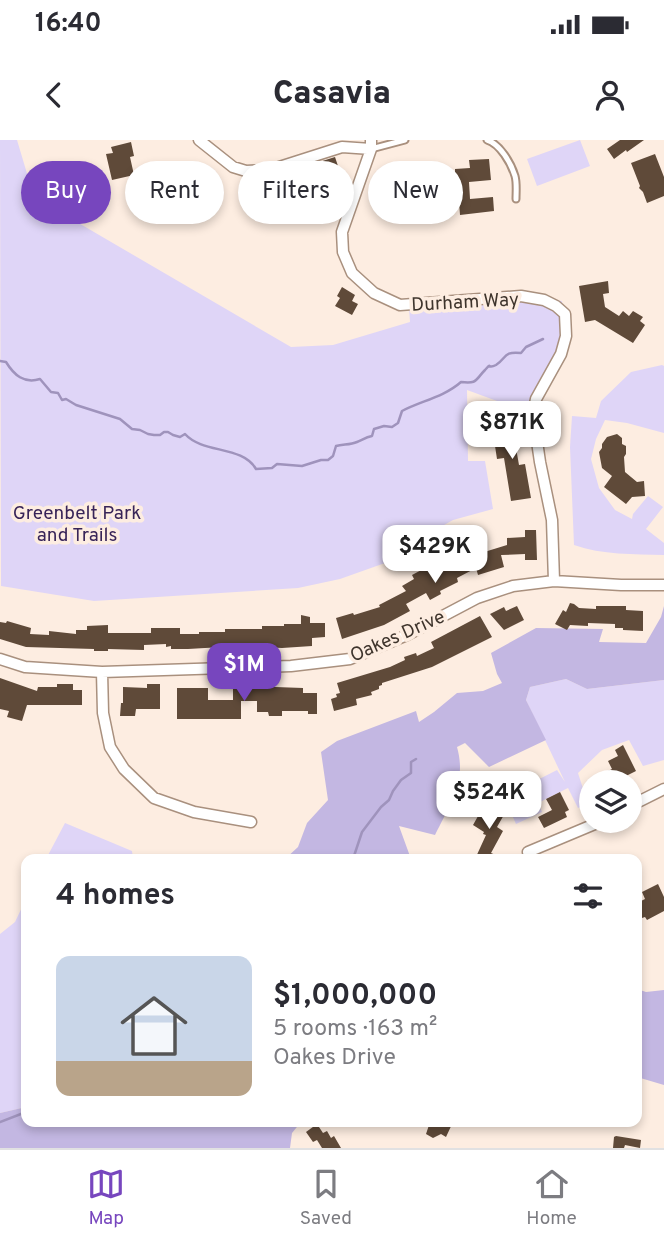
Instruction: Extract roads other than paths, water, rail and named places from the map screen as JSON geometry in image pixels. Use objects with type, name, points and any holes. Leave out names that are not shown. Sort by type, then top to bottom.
[{"type":"street","points":[[199,140],[233,167],[246,171],[270,170],[342,147],[371,144]]},
{"type":"street","name":"Durham Way","points":[[371,144],[342,232],[343,252],[352,273],[374,293],[400,305],[521,296],[544,300],[565,314],[566,336],[561,354],[536,398],[533,414],[552,520],[554,581]]},
{"type":"street","name":"Oakes Drive","points":[[0,659],[25,667],[102,672],[291,666],[350,659],[407,635],[477,598],[513,586],[554,581],[664,585]]},
{"type":"street","points":[[102,672],[103,713],[110,747],[124,769],[154,798],[194,812],[251,822]]},
{"type":"street","points":[[642,800],[664,789]]},
{"type":"street","points":[[528,852],[579,831]]},
{"type":"lane","points":[[371,144],[405,140]]},
{"type":"lane","points":[[487,140],[493,142],[502,152],[516,178],[516,199]]},
{"type":"waterway","points":[[0,361],[6,362],[12,371],[24,379],[40,379],[51,392],[58,393],[62,400],[66,399],[76,405],[120,419],[132,429],[148,434],[160,435],[168,432],[180,437],[185,434],[202,445],[242,456],[256,469],[272,468],[277,464],[302,466],[328,460],[333,456],[336,446],[372,436],[374,429],[392,427],[398,423],[402,411],[440,395],[461,382],[473,382],[489,366],[496,365],[508,354],[521,353],[526,347],[543,339]]},
{"type":"waterway","points":[[355,854],[362,832],[389,800],[401,780],[411,773],[411,762],[416,759]]},
{"type":"waterway","points":[[0,1122],[21,1114]]},
{"type":"park label","name":"Greenbelt Park and Trails","points":[[77,523]]}]
